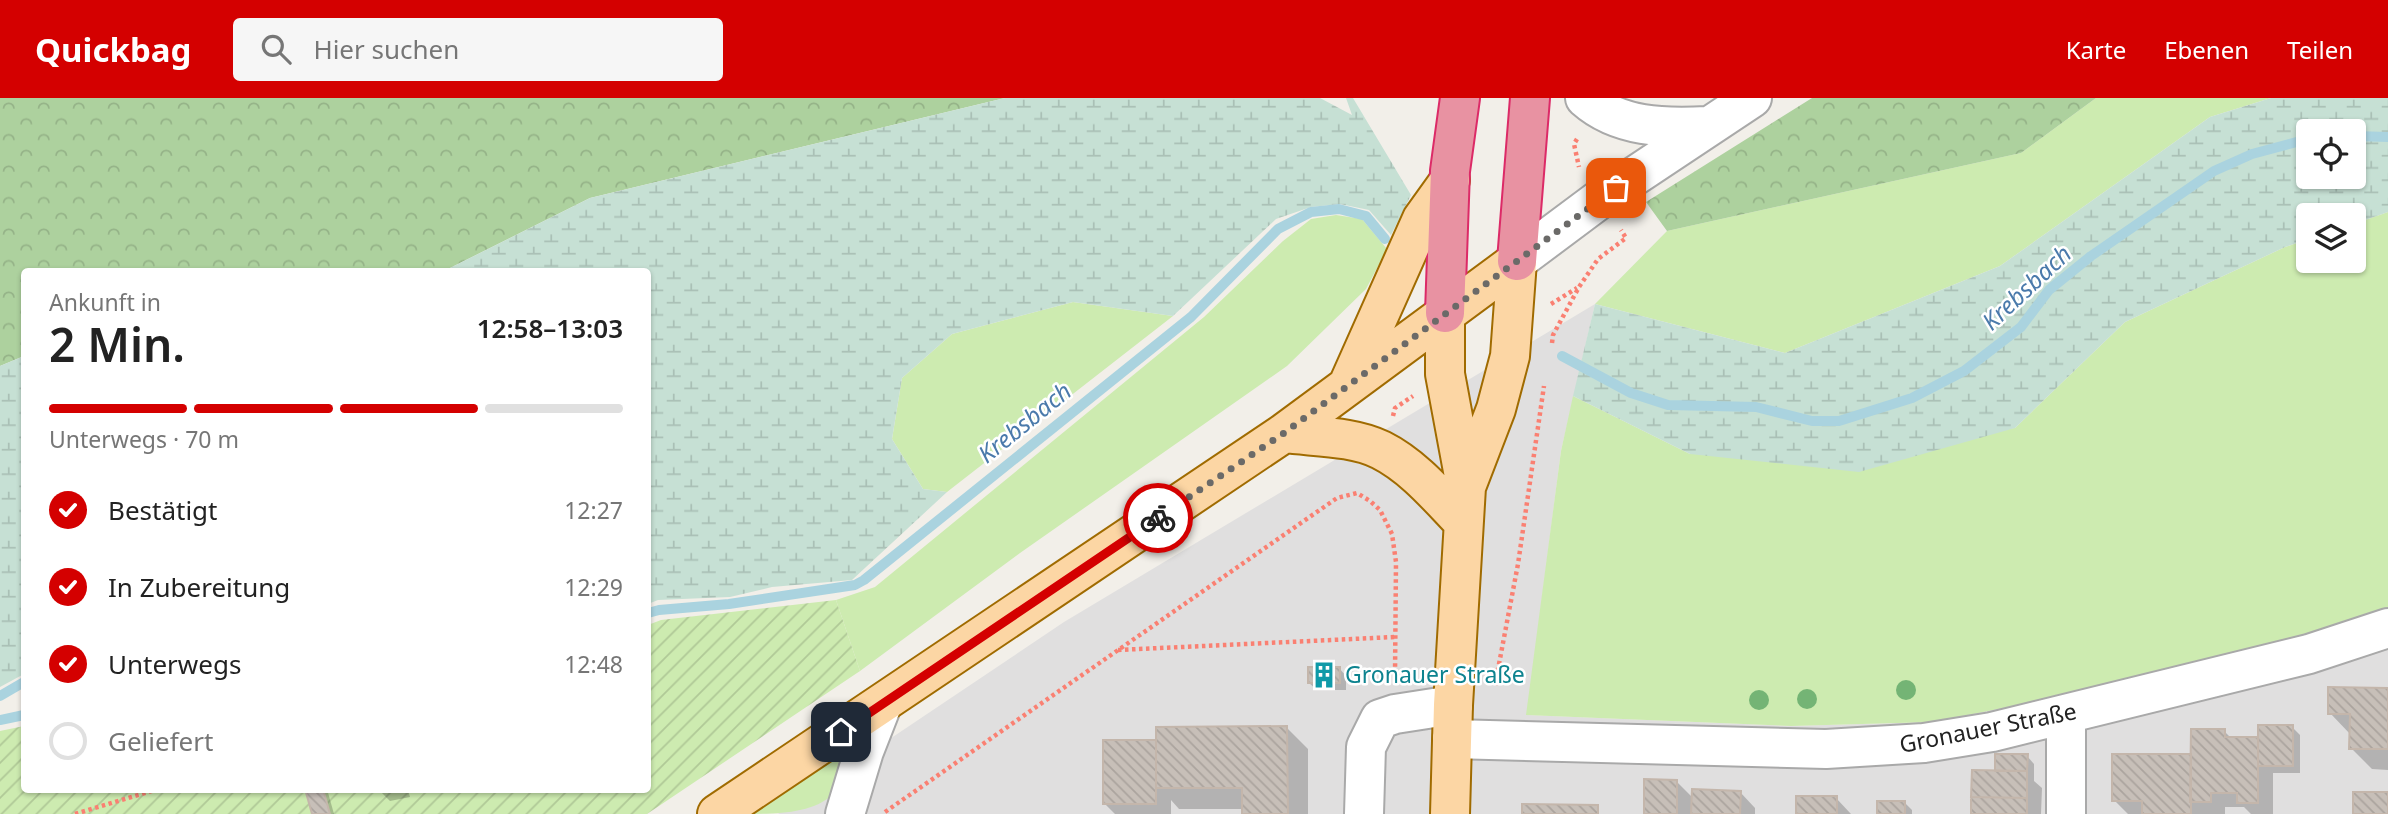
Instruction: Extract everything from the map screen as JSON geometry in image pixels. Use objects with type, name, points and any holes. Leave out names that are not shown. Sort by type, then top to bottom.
[{"type":"highway","points":[[1445,313],[1450,180],[1460,98]]},
{"type":"highway","points":[[1517,261],[1530,98]]},
{"type":"main road","points":[[1347,387],[1422,219],[1450,180]]},
{"type":"main road","points":[[717,814],[1284,433],[1517,261]]},
{"type":"main road","points":[[1465,504],[1510,356],[1517,261]]},
{"type":"main road","points":[[1445,313],[1445,374],[1465,504],[1450,814]]},
{"type":"main road","points":[[1284,433],[1356,442],[1380,450],[1465,504]]},
{"type":"street","points":[[1585,98],[1598,110],[1642,124],[1669,128],[1707,126]]},
{"type":"street","points":[[1517,261],[1600,200],[1752,98]]},
{"type":"street","name":"Gronauer Straße","points":[[1395,714],[1453,722],[1826,750],[1924,743],[1992,732],[2309,654],[2388,628]]},
{"type":"street","points":[[845,814],[864,751],[882,705]]},
{"type":"street","points":[[1364,814],[1366,747],[1380,719],[1395,714]]},
{"type":"street","points":[[2066,714],[2066,814]]},
{"type":"path","points":[[1551,347],[1553,335],[1579,287],[1598,260],[1626,238],[1600,200]]},
{"type":"path","points":[[1494,686],[1518,564],[1545,383]]},
{"type":"path","points":[[881,814],[1337,498],[1357,493],[1380,510],[1392,534],[1396,562],[1395,714]]},
{"type":"path","points":[[1117,650],[1395,637]]},
{"type":"path","points":[[75,814],[145,793]]},
{"type":"shaded area","points":[[1595,304],[1561,451],[1527,715],[1791,726],[1933,722],[2311,637],[2388,608],[2388,814],[778,814],[1064,622]]},
{"type":"green space","points":[[0,98],[1005,98],[590,198],[450,268],[21,268],[21,357],[0,366]]},
{"type":"green space","points":[[1005,98],[1320,98],[1352,115],[1346,98],[1353,98],[1411,195],[1391,235],[1369,210],[1340,204],[1311,207],[1276,219],[1173,316],[1073,302],[952,334],[902,378],[892,439],[923,489],[947,492],[852,580],[772,587],[730,597],[658,600],[651,603],[651,268],[450,268],[590,198]]},
{"type":"green space","points":[[1812,98],[2096,98],[2021,153],[1667,231],[1646,202]]},
{"type":"green space","points":[[2096,98],[2271,98],[2210,117],[2000,266],[1785,353],[1595,304],[1667,231],[2021,153]]},
{"type":"green space","points":[[2271,98],[2388,98],[2388,212],[2366,220],[2366,203],[2296,203],[2296,243],[2125,322],[2015,428],[1859,472],[1690,454],[1573,396],[1595,304],[1785,353],[2000,266],[2210,117]]},
{"type":"green space","points":[[2388,212],[2388,608],[2311,637],[2067,695],[1933,722],[1791,726],[1526,715],[1561,451],[1573,396],[1690,454],[2015,428],[2125,322],[2285,247],[2296,243],[2296,273],[2366,273],[2366,220]]},
{"type":"green space","points":[[1336,215],[1362,219],[1387,249],[1366,289],[1287,366],[1020,553],[860,671],[836,600],[875,587],[1204,317],[1283,241],[1311,219]]},
{"type":"green space","points":[[1073,302],[1173,316],[947,492],[923,489],[892,439],[902,378],[952,334]]},
{"type":"green space","points":[[21,357],[21,676],[0,687],[0,366]]},
{"type":"green space","points":[[836,600],[860,671],[647,814],[0,814],[0,731],[21,727],[21,793],[651,793],[651,624],[661,620]]},
{"type":"green space","points":[[837,752],[846,759],[833,794],[825,801],[792,812],[745,814]]},
{"type":"building","name":"Gronauer Straße","points":[[1308,667],[1340,667],[1340,683],[1308,683]]},
{"type":"building","points":[[2328,687],[2388,688],[2388,749],[2349,749],[2350,714],[2328,714]]},
{"type":"building","points":[[2258,725],[2293,725],[2293,766],[2258,766]]},
{"type":"building","points":[[1287,726],[1288,814],[1242,814],[1242,788],[1156,788],[1156,727]]},
{"type":"building","points":[[2191,729],[2225,729],[2225,737],[2258,737],[2258,803],[2237,803],[2237,793],[2211,793],[2211,802],[2190,802]]},
{"type":"building","points":[[1103,740],[1156,740],[1156,804],[1103,804]]},
{"type":"building","points":[[1995,754],[2028,754],[2027,771],[1995,771]]},
{"type":"building","points":[[2112,754],[2191,754],[2191,814],[2142,814],[2142,801],[2112,801]]},
{"type":"building","points":[[1972,770],[2027,771],[2027,798],[1971,797]]},
{"type":"building","points":[[1644,779],[1677,780],[1677,814],[1644,814]]},
{"type":"building","points":[[1692,789],[1741,791],[1740,814],[1691,814]]},
{"type":"building","points":[[2353,792],[2388,792],[2388,814],[2353,814]]},
{"type":"building","points":[[306,793],[324,793],[330,814],[312,814]]},
{"type":"building","points":[[1796,796],[1837,796],[1837,814],[1796,814]]},
{"type":"building","points":[[1971,797],[2027,798],[2027,814],[1971,814]]},
{"type":"building","points":[[1877,801],[1905,801],[1905,814],[1877,814]]},
{"type":"building","points":[[1522,804],[1598,805],[1598,814],[1522,814]]},
{"type":"waterway","name":"Krebsbach","points":[[2366,136],[2388,137]]},
{"type":"waterway","name":"Krebsbach","points":[[1562,356],[1631,393],[1668,405],[1756,407],[1812,421],[1839,421],[1912,398],[1964,371],[2021,327],[2049,290],[2091,256],[2214,171],[2252,154],[2296,142]]},
{"type":"waterway","name":"Krebsbach","points":[[651,612],[729,604],[855,585],[1191,317],[1278,229],[1311,212],[1339,209],[1366,216],[1385,239]]},
{"type":"waterway","name":"Krebsbach","points":[[0,696],[21,684]]},
{"type":"waterway","name":"Krebsbach","points":[[0,720],[21,716]]},
{"type":"way so far","points":[[1158,518],[1284,433],[1616,188]]},
{"type":"place","name":"Gronauer Straße","points":[[1324,675]]},
{"type":"route","points":[[841,732],[1158,518]]}]
